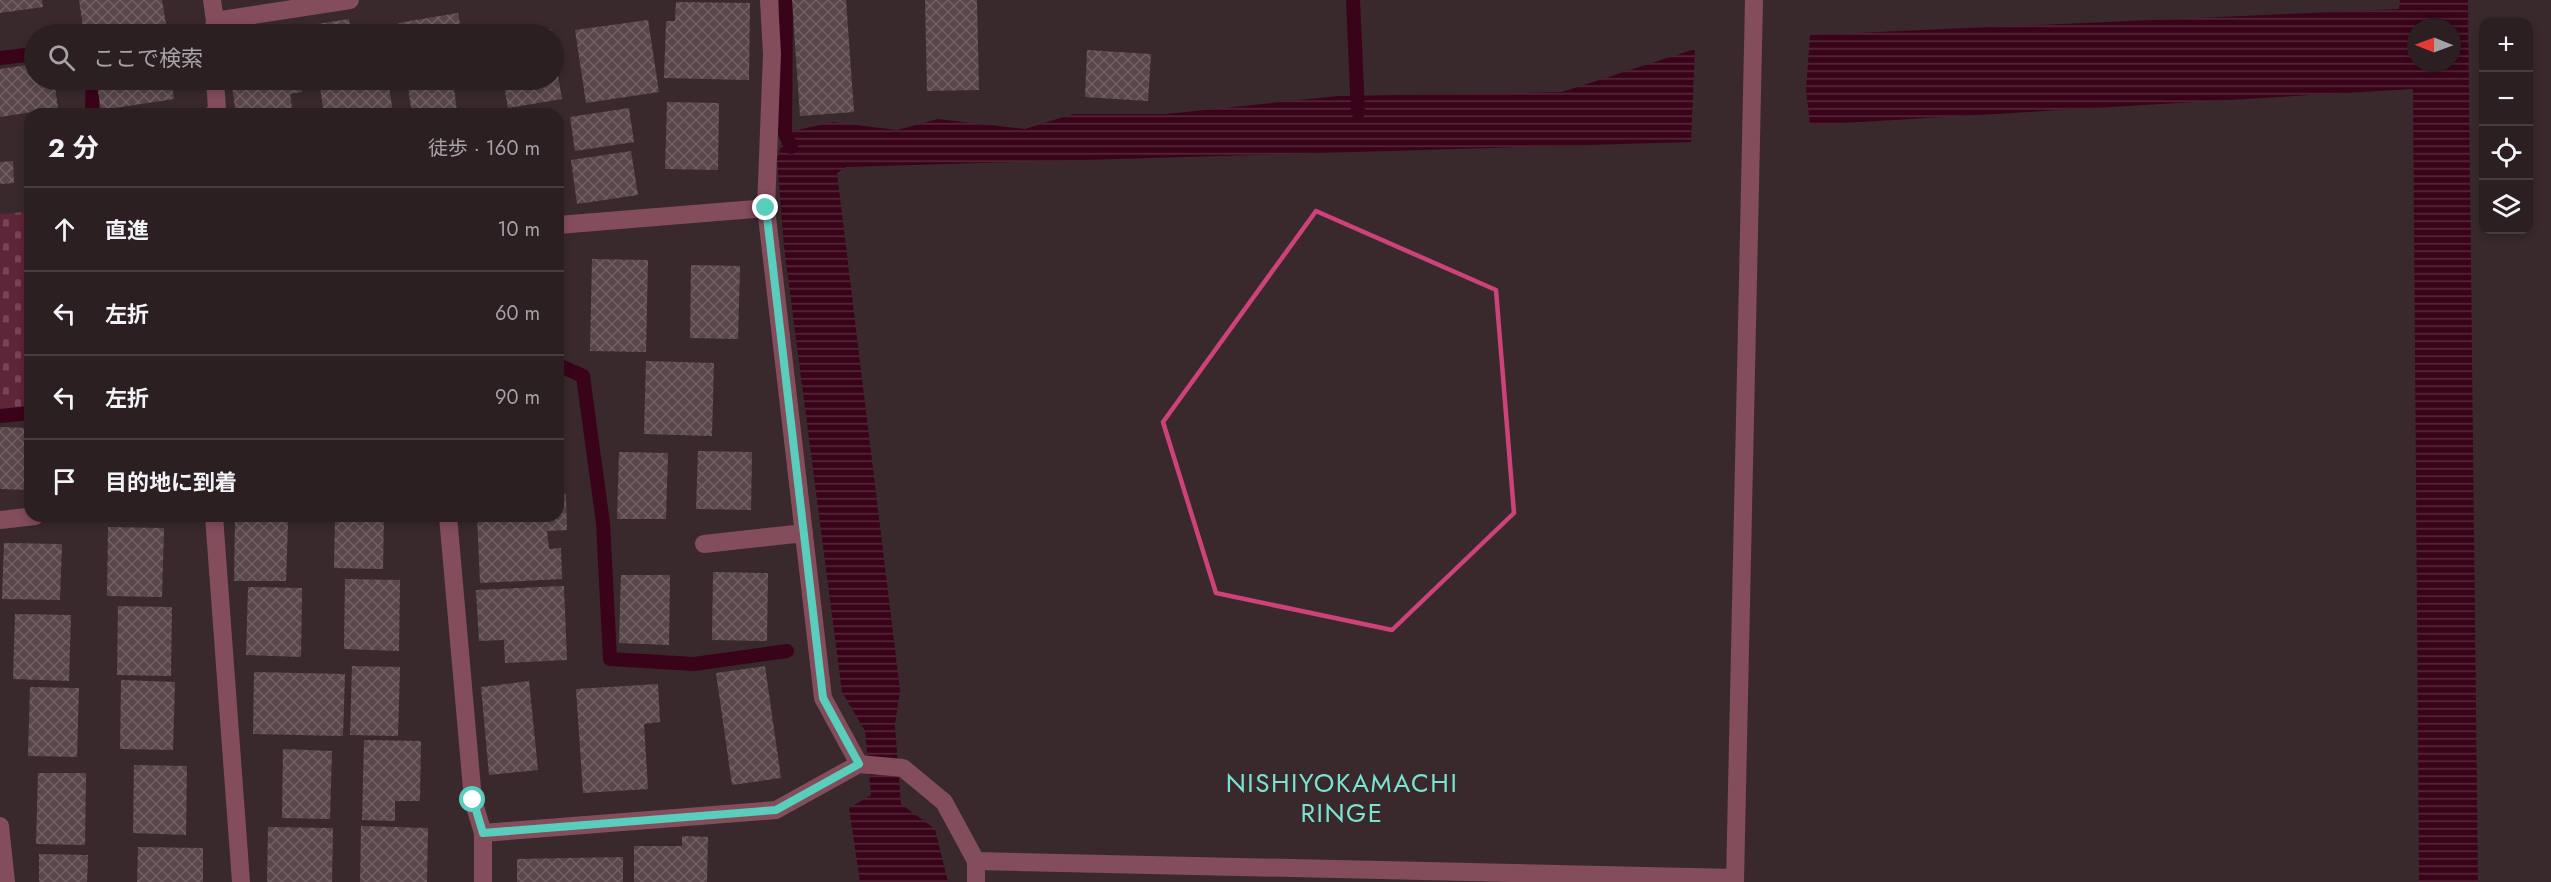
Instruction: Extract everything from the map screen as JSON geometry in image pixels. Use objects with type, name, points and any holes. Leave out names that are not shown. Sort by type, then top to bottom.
[{"type":"street","points":[[212,0],[214,24]]},
{"type":"street","points":[[233,24],[350,0]]},
{"type":"street","points":[[769,0],[772,54],[766,208],[823,698],[859,764]]},
{"type":"street","points":[[976,861],[1735,880],[1754,0]]},
{"type":"street","points":[[215,90],[217,108]]},
{"type":"street","points":[[564,225],[766,208]]},
{"type":"street","points":[[0,520],[24,517]]},
{"type":"street","points":[[214,522],[240,882]]},
{"type":"street","points":[[449,522],[473,800],[483,833],[483,882]]},
{"type":"street","points":[[704,544],[804,533]]},
{"type":"street","points":[[483,833],[776,810],[859,764],[903,768],[944,802],[976,861],[976,882]]},
{"type":"street","points":[[0,826],[6,882]]},
{"type":"highlighted area","points":[[1316,211],[1496,290],[1514,513],[1392,630],[1216,593],[1163,422]]},
{"type":"green space","points":[[24,212],[24,410],[0,413],[0,214]]},
{"type":"shaded area","points":[[2400,0],[2468,0],[2478,882],[2419,882],[2413,89],[1810,125],[1806,90],[1810,35],[2399,9]]},
{"type":"shaded area","points":[[1695,49],[1691,142],[846,167],[837,173],[900,690],[895,725],[901,804],[935,829],[948,882],[860,882],[849,808],[871,795],[865,731],[842,692],[784,247],[777,159],[785,133],[833,122],[897,130],[938,119],[1025,129],[1073,114],[1166,114],[1338,96],[1562,92]]},
{"type":"building","points":[[0,0],[42,0],[43,7],[0,13]]},
{"type":"building","points":[[79,0],[162,0],[166,24],[83,24]]},
{"type":"building","points":[[792,0],[846,0],[854,112],[800,116]]},
{"type":"building","points":[[925,0],[977,0],[979,90],[927,91]]},
{"type":"building","points":[[676,2],[750,3],[749,80],[664,78],[666,21],[675,21]]},
{"type":"building","points":[[458,13],[460,24],[398,24]]},
{"type":"building","points":[[349,19],[350,24],[317,24]]},
{"type":"building","points":[[648,20],[659,92],[586,103],[575,30]]},
{"type":"building","points":[[1087,50],[1151,54],[1148,101],[1085,97]]},
{"type":"building","points":[[24,65],[24,90],[55,90],[58,108],[24,108],[24,113],[0,117],[0,69]]},
{"type":"building","points":[[98,90],[173,90],[174,99],[101,108]]},
{"type":"building","points":[[232,90],[302,90],[302,92],[290,94],[292,108],[235,108]]},
{"type":"building","points":[[320,90],[390,90],[392,108],[323,108]]},
{"type":"building","points":[[408,90],[454,90],[456,108],[411,108]]},
{"type":"building","points":[[505,90],[560,90],[562,99],[508,108]]},
{"type":"building","points":[[667,102],[719,103],[718,170],[665,169]]},
{"type":"building","points":[[629,108],[634,142],[575,151],[570,117]]},
{"type":"building","points":[[631,151],[638,195],[577,204],[571,160]]},
{"type":"building","points":[[13,161],[14,183],[0,184],[0,162]]},
{"type":"building","points":[[592,259],[648,260],[646,352],[590,351]]},
{"type":"building","points":[[691,265],[740,266],[738,339],[690,338]]},
{"type":"building","points":[[646,361],[714,363],[712,436],[644,434]]},
{"type":"building","points":[[0,427],[24,428],[24,490],[0,489]]},
{"type":"building","points":[[698,451],[752,452],[751,510],[696,509]]},
{"type":"building","points":[[619,452],[668,453],[666,519],[617,519]]},
{"type":"building","points":[[564,494],[566,494],[567,530],[547,531],[549,549],[561,548],[562,579],[480,583],[477,522],[564,522]]},
{"type":"building","points":[[235,522],[288,522],[286,581],[234,581]]},
{"type":"building","points":[[335,522],[384,522],[383,569],[334,568]]},
{"type":"building","points":[[108,527],[164,528],[162,597],[107,596]]},
{"type":"building","points":[[4,543],[62,544],[60,600],[2,599]]},
{"type":"building","points":[[713,572],[768,573],[767,641],[712,640]]},
{"type":"building","points":[[621,575],[670,575],[669,645],[619,643]]},
{"type":"building","points":[[345,579],[400,580],[399,651],[344,649]]},
{"type":"building","points":[[564,586],[567,660],[505,663],[504,640],[479,641],[476,590]]},
{"type":"building","points":[[248,587],[302,588],[301,657],[246,655]]},
{"type":"building","points":[[118,606],[172,607],[171,676],[117,675]]},
{"type":"building","points":[[15,614],[71,615],[69,681],[13,679]]},
{"type":"building","points":[[352,666],[400,667],[398,736],[350,735]]},
{"type":"building","points":[[765,666],[781,778],[732,785],[716,673]]},
{"type":"building","points":[[254,672],[345,674],[343,736],[253,734]]},
{"type":"building","points":[[121,680],[175,682],[173,750],[120,749]]},
{"type":"building","points":[[529,681],[538,770],[489,775],[481,687]]},
{"type":"building","points":[[658,684],[660,722],[644,724],[648,789],[583,793],[576,689]]},
{"type":"building","points":[[30,687],[79,688],[77,757],[28,756]]},
{"type":"building","points":[[364,740],[421,741],[420,801],[395,801],[395,821],[362,820]]},
{"type":"building","points":[[283,749],[332,751],[330,819],[282,818]]},
{"type":"building","points":[[134,765],[187,766],[186,835],[133,833]]},
{"type":"building","points":[[38,773],[86,773],[85,845],[36,844]]},
{"type":"building","points":[[361,826],[428,828],[427,882],[360,882]]},
{"type":"building","points":[[268,827],[333,828],[332,882],[267,882]]},
{"type":"building","points":[[682,836],[708,837],[707,882],[634,882],[634,846],[682,846]]},
{"type":"building","points":[[138,847],[203,848],[203,882],[137,882]]},
{"type":"building","points":[[39,854],[88,855],[87,882],[39,882]]},
{"type":"building","points":[[623,857],[623,882],[517,882],[517,859]]},
{"type":"waterway","points":[[786,0],[785,133],[791,147]]},
{"type":"waterway","points":[[1353,0],[1358,112]]},
{"type":"waterway","points":[[0,58],[24,55]]},
{"type":"waterway","points":[[92,107],[93,90]]},
{"type":"waterway","points":[[564,368],[583,376],[603,523],[610,659],[694,664],[787,651]]},
{"type":"waterway","points":[[0,416],[24,414]]},
{"type":"district","name":"NISHIYOKAMACHI RINGE","points":[[1342,798]]},
{"type":"route","points":[[473,800],[483,833],[776,810],[859,764],[823,698],[766,208]]}]
